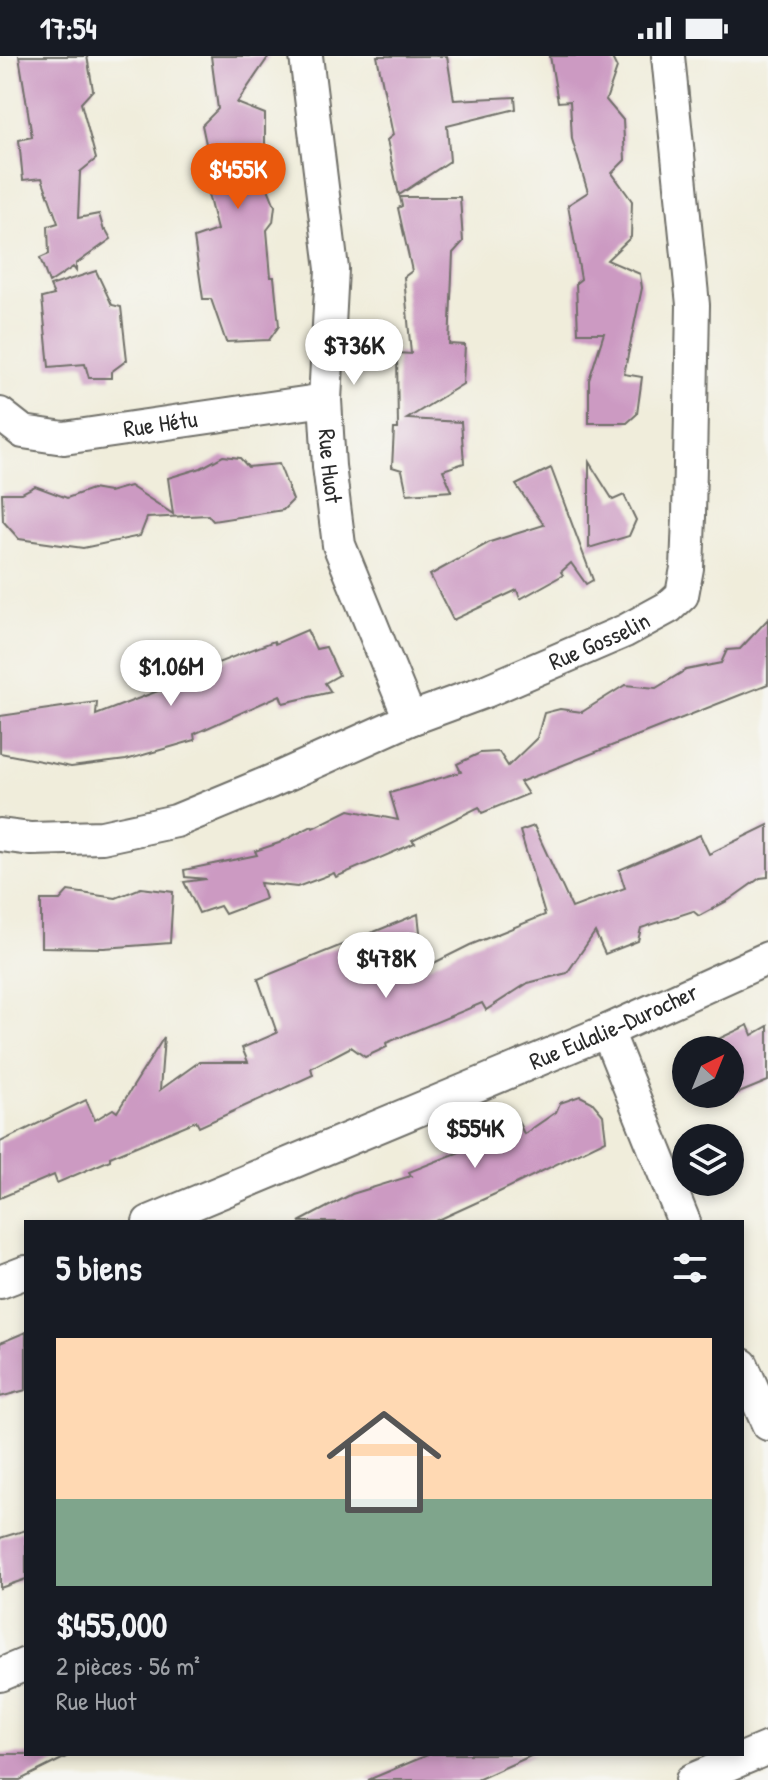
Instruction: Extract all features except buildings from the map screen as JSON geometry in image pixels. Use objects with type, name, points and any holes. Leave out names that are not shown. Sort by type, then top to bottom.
[{"type":"street","name":"Rue Huot","points":[[306,56],[332,269],[325,400],[339,545],[410,719]]},
{"type":"street","name":"Rue Gosselin","points":[[0,835],[31,839],[102,837],[176,821],[410,719],[486,691],[625,631],[669,607],[682,595],[687,568],[689,517],[693,305],[668,56]]},
{"type":"street","name":"Rue Hétu","points":[[0,414],[23,432],[64,438],[325,400]]},
{"type":"street","name":"Rue Eulalie-Durocher","points":[[154,1220],[607,1031],[768,958]]},
{"type":"street","points":[[607,1031],[683,1220]]},
{"type":"street","points":[[0,1282],[24,1273]]},
{"type":"street","points":[[744,1370],[768,1424]]},
{"type":"street","points":[[0,1675],[24,1665]]},
{"type":"street","points":[[692,1780],[768,1748]]}]
